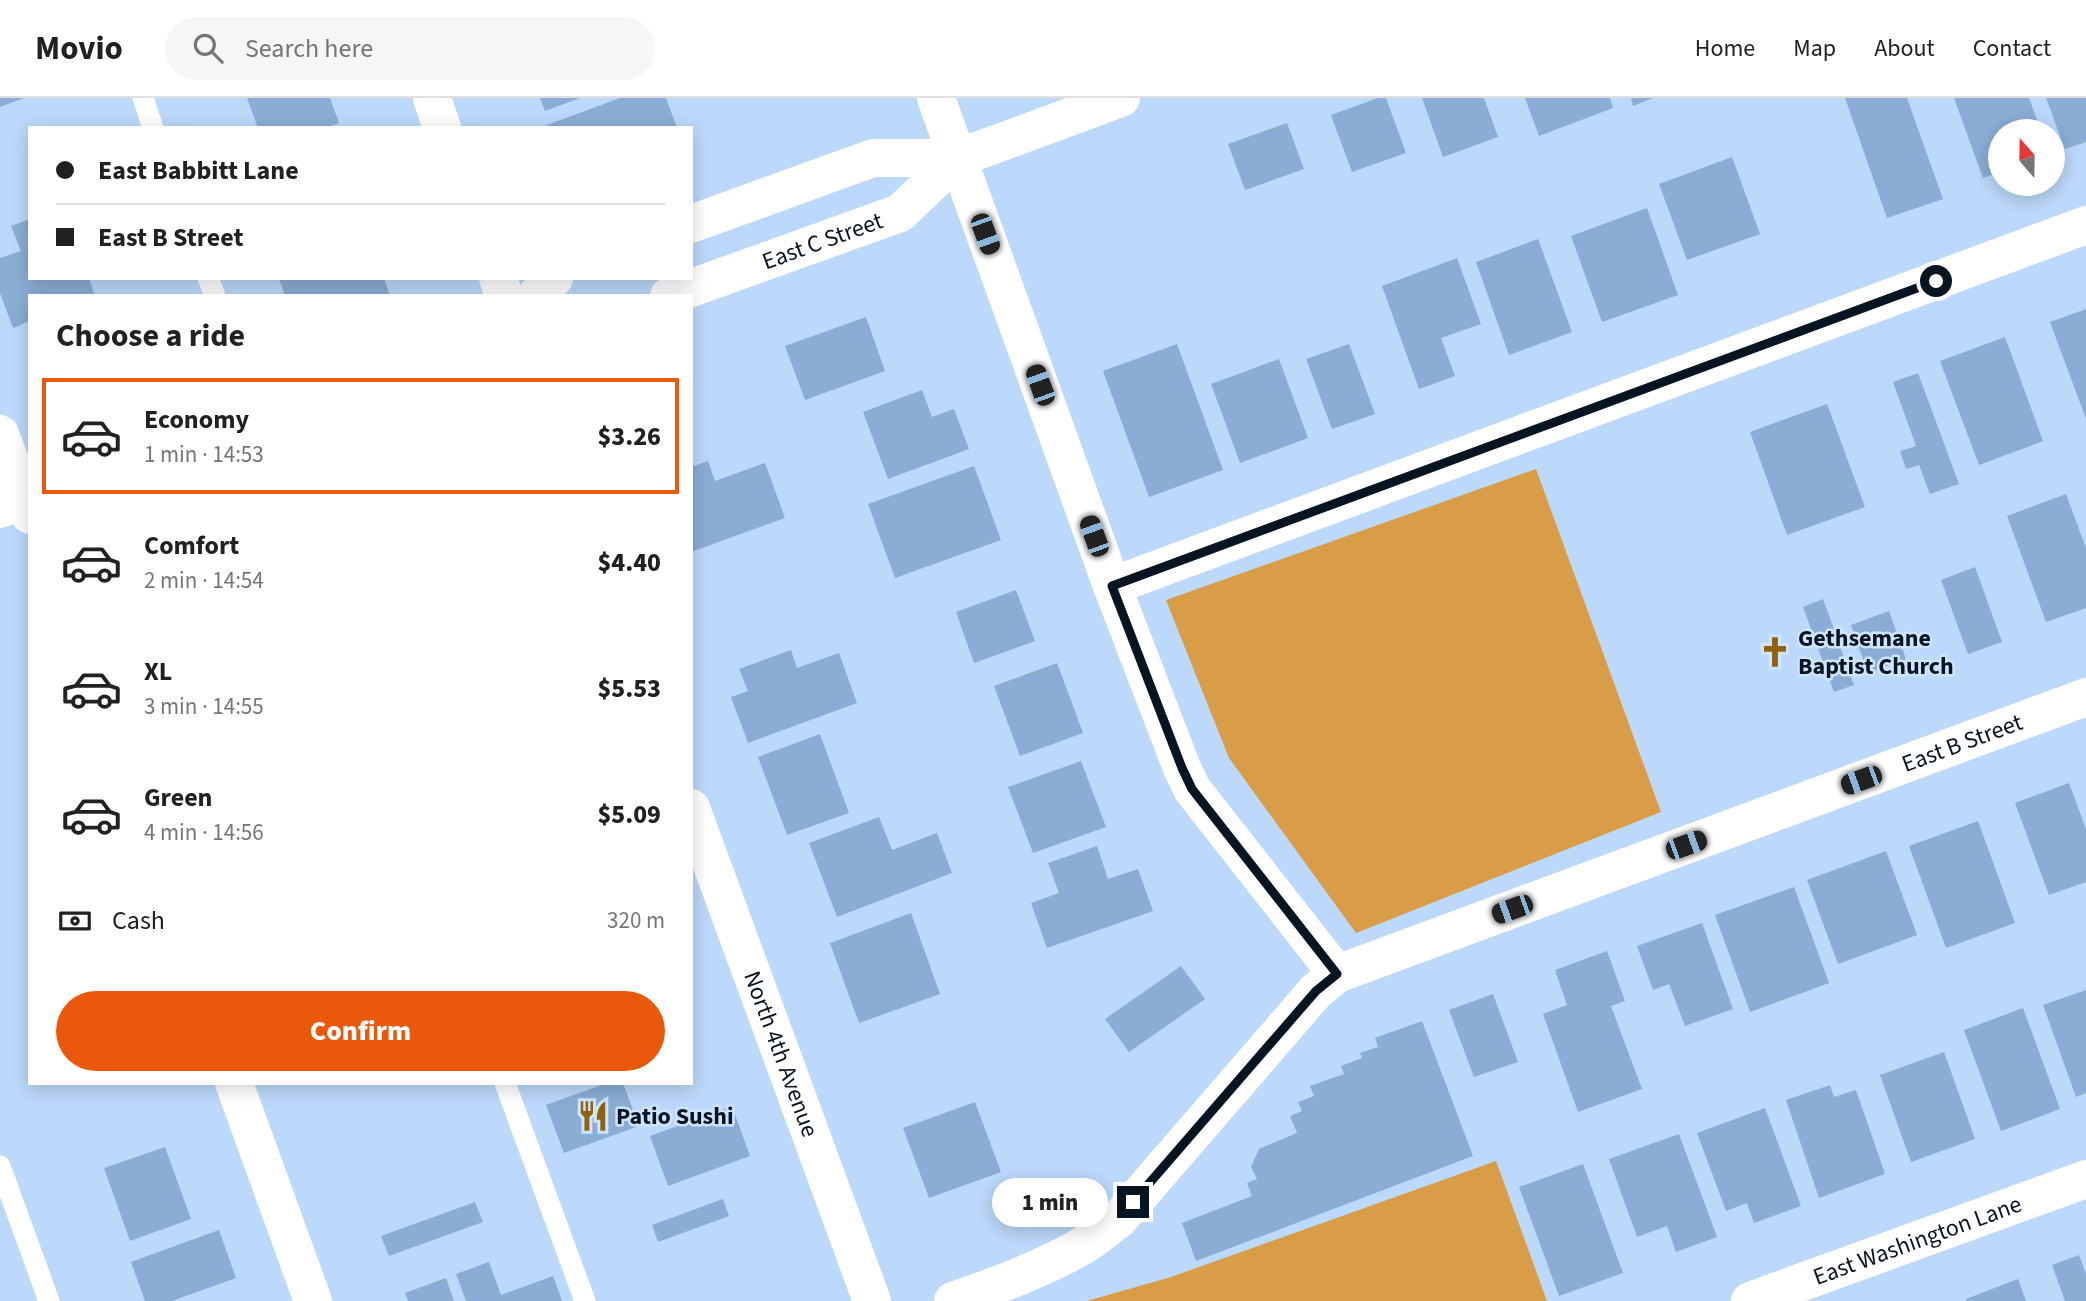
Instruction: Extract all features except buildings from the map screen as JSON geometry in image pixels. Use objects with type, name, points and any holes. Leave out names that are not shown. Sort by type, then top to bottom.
[{"type":"street","points":[[432,98],[441,126]]},
{"type":"street","points":[[936,98],[1112,586],[1182,768],[1192,789],[1337,974]]},
{"type":"street","name":"East C Street","points":[[693,223],[873,158],[958,158],[1121,98]]},
{"type":"street","name":"East C Street","points":[[675,294],[900,213],[958,158]]},
{"type":"street","points":[[1112,586],[2086,225]]},
{"type":"street","points":[[538,294],[552,280]]},
{"type":"street","points":[[0,434],[21,505]]},
{"type":"street","name":"East B Street","points":[[953,1301],[1000,1284],[1053,1260],[1087,1243],[1118,1220],[1316,991],[1337,974],[2086,697]]},
{"type":"street","name":"North 4th Avenue","points":[[693,813],[872,1301]]},
{"type":"street","points":[[235,1085],[313,1301]]},
{"type":"street","name":"East Washington Lane","points":[[1750,1301],[2086,1179]]},
{"type":"lane","points":[[143,98],[152,126]]},
{"type":"lane","points":[[506,1085],[585,1301]]},
{"type":"lane","points":[[0,1166],[49,1301]]},
{"type":"shaded area","points":[[1536,469],[1661,812],[1356,933],[1229,758],[1166,600]]},
{"type":"shaded area","points":[[1496,1161],[1547,1301],[1087,1301],[1171,1277]]},
{"type":"place","name":"Gethsemane Baptist Church","points":[[1775,652]]},
{"type":"place","name":"Patio Sushi","points":[[593,1116]]},
{"type":"route","points":[[1133,1202],[1316,991],[1337,974],[1192,789],[1112,586],[1936,281]]}]
